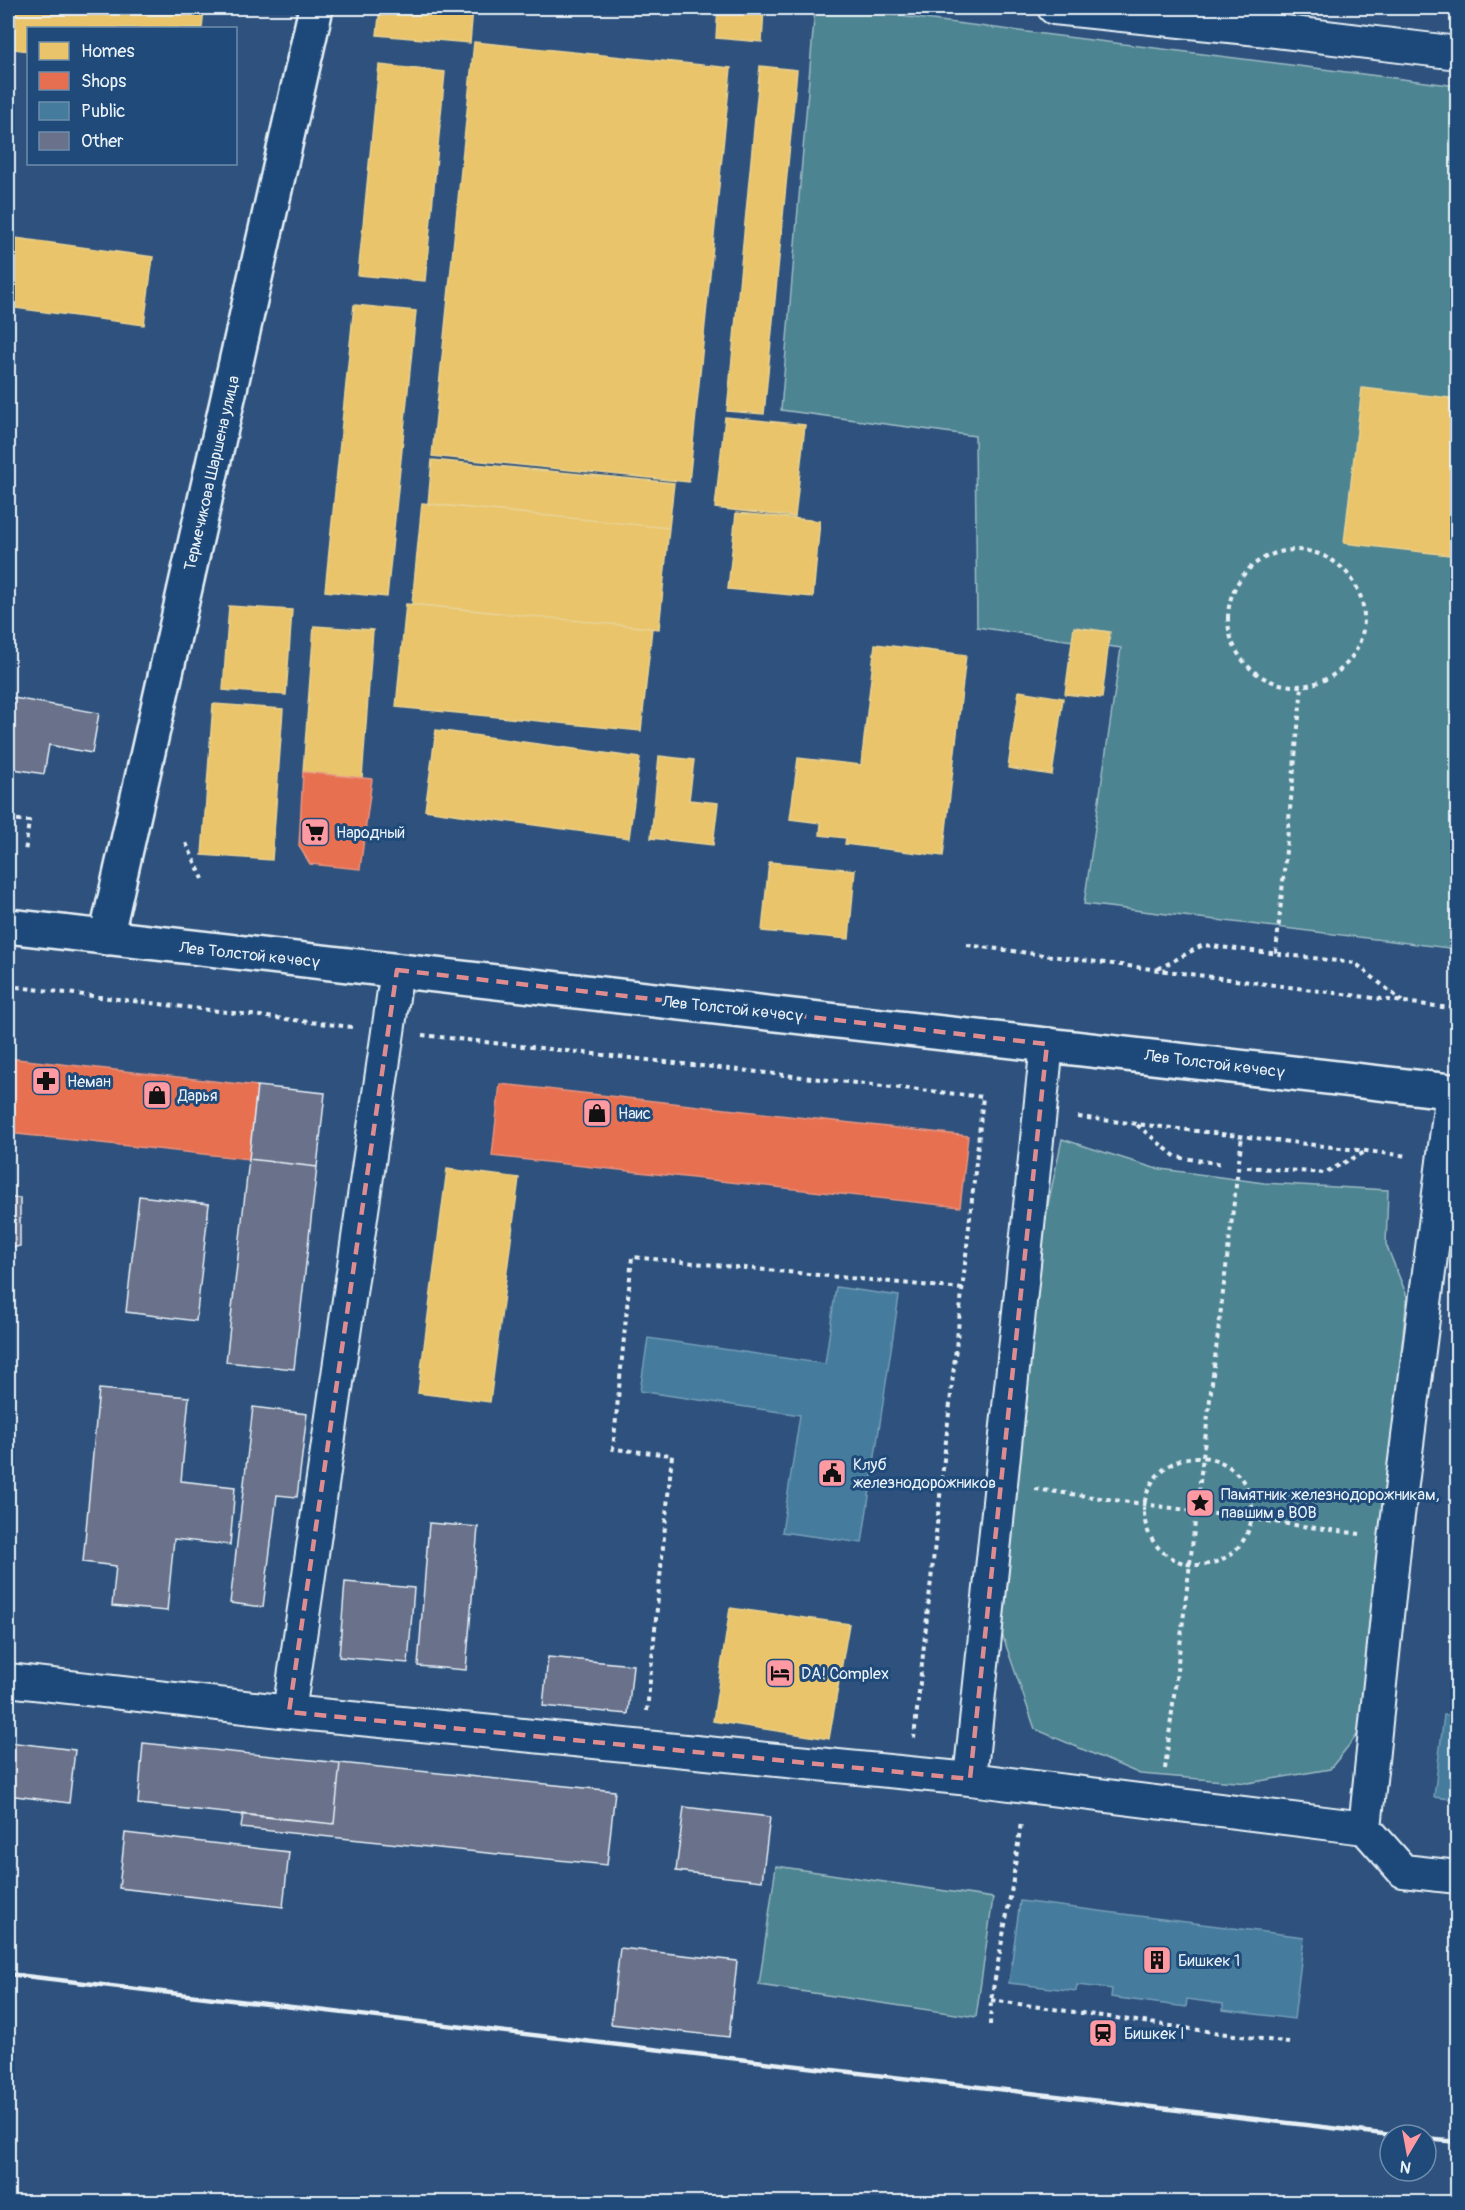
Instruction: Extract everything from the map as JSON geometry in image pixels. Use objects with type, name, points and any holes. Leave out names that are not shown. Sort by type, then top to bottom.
[{"type":"main road","name":"Термечикова Шаршена улица","points":[[106,938],[316,8]]},
{"type":"main road","name":"Лев Толстой көчөсү","points":[[8,926],[1455,1091]]},
{"type":"street","points":[[1054,8],[1270,19],[1458,53]]},
{"type":"street","points":[[289,1712],[397,970]]},
{"type":"street","points":[[970,1779],[1047,1044]]},
{"type":"street","points":[[1365,1828],[1395,1539],[1455,1091]]},
{"type":"street","points":[[8,1680],[289,1712],[970,1779],[1365,1828],[1403,1870],[1458,1877]]},
{"type":"path","points":[[1299,550],[1321,555],[1341,567],[1355,584],[1363,606],[1364,628],[1357,650],[1343,668],[1324,681],[1302,686],[1277,685],[1255,674],[1238,656],[1229,633],[1228,608],[1236,584],[1252,565],[1274,554],[1299,550]]},
{"type":"path","points":[[1276,953],[1302,686]]},
{"type":"path","points":[[8,819],[29,821],[25,853]]},
{"type":"path","points":[[186,843],[203,879]]},
{"type":"path","points":[[967,945],[1458,1009]]},
{"type":"path","points":[[1156,970],[1203,945],[1355,963],[1402,1002]]},
{"type":"path","points":[[8,986],[982,1097],[910,1773]]},
{"type":"path","points":[[1078,1117],[1409,1156]]},
{"type":"path","points":[[1136,1124],[1176,1157],[1223,1164]]},
{"type":"path","points":[[1160,1802],[1242,1136]]},
{"type":"path","points":[[1247,1167],[1324,1173],[1369,1150]]},
{"type":"path","points":[[644,1747],[672,1455],[613,1449],[632,1257],[963,1289]]},
{"type":"path","points":[[1191,1457],[1203,1457],[1212,1458],[1235,1472],[1246,1484],[1251,1500],[1252,1519],[1247,1534],[1237,1549],[1223,1560],[1199,1566],[1172,1559],[1159,1550],[1144,1521],[1144,1504],[1147,1491],[1164,1468],[1191,1457]]},
{"type":"path","points":[[1001,1484],[1395,1539]]},
{"type":"path","points":[[990,2025],[1021,1818]]},
{"type":"path","points":[[992,2000],[1290,2043]]},
{"type":"highlighted area","points":[[397,970],[1047,1044],[970,1779],[289,1712]]},
{"type":"green space","points":[[815,8],[837,8],[1457,86],[1457,949],[1084,904],[1121,648],[977,627],[975,436],[781,410]]},
{"type":"green space","points":[[1062,1139],[1154,1168],[1264,1183],[1388,1190],[1386,1244],[1407,1296],[1362,1729],[1330,1769],[1248,1783],[1140,1774],[1035,1729],[1001,1631],[1046,1214]]},
{"type":"green space","points":[[776,1866],[993,1898],[976,2017],[759,1985]]},
{"type":"building: Homes","points":[[8,8],[204,8],[202,27],[27,27],[27,51],[8,48]]},
{"type":"building: Homes","points":[[380,8],[473,8],[470,43],[377,35]]},
{"type":"building: Homes","points":[[718,8],[764,8],[762,42],[716,38]]},
{"type":"building: Homes","points":[[474,42],[731,68],[689,482],[432,456]]},
{"type":"building: Homes","points":[[379,65],[445,72],[425,281],[358,275]]},
{"type":"building: Homes","points":[[760,66],[797,70],[764,414],[727,411]]},
{"type":"building: Homes","points":[[8,237],[153,257],[144,325],[8,307]]},
{"type":"building: Homes","points":[[354,305],[416,311],[387,597],[325,591]]},
{"type":"building: Homes","points":[[1362,388],[1458,399],[1458,556],[1344,543]]},
{"type":"building: Homes","points":[[725,417],[805,425],[795,517],[715,508]]},
{"type":"building: Homes","points":[[432,460],[674,483],[669,528],[428,504]]},
{"type":"building: Homes","points":[[422,503],[669,528],[659,629],[412,604]]},
{"type":"building: Homes","points":[[736,513],[820,521],[813,597],[728,589]]},
{"type":"building: Homes","points":[[406,604],[652,628],[641,731],[396,707]]},
{"type":"building: Homes","points":[[229,606],[292,610],[286,695],[223,690]]},
{"type":"building: Homes","points":[[314,626],[373,630],[362,778],[303,772]]},
{"type":"building: Homes","points":[[1074,627],[1110,632],[1102,698],[1065,694]]},
{"type":"building: Homes","points":[[875,644],[966,655],[943,856],[845,844],[846,838],[820,835],[821,823],[790,819],[798,758],[861,765]]},
{"type":"building: Homes","points":[[1019,691],[1063,698],[1052,775],[1008,768]]},
{"type":"building: Homes","points":[[213,704],[283,709],[272,860],[202,855]]},
{"type":"building: Homes","points":[[436,730],[640,758],[629,838],[425,810]]},
{"type":"building: Homes","points":[[659,756],[694,760],[689,800],[718,803],[713,845],[651,838]]},
{"type":"building: Homes","points":[[769,862],[855,870],[849,939],[762,931]]},
{"type":"building: Homes","points":[[447,1169],[519,1178],[490,1402],[418,1393]]},
{"type":"building: Homes","name":"DA! Complex","points":[[730,1608],[849,1624],[829,1739],[713,1721]]},
{"type":"building: Shops","points":[[303,772],[372,779],[360,869],[310,864],[299,846]]},
{"type":"building: Shops","points":[[8,1058],[257,1086],[249,1159],[8,1133]]},
{"type":"building: Shops","points":[[500,1084],[968,1136],[960,1207],[492,1156]]},
{"type":"building: Public","name":"Клуб железнодорожников","points":[[836,1287],[899,1296],[862,1543],[782,1532],[800,1415],[640,1391],[648,1338],[825,1364]]},
{"type":"building: Public","points":[[1444,1715],[1458,1716],[1458,1800],[1434,1797]]},
{"type":"building: Public","name":"Бишкек 1","points":[[1020,1901],[1304,1937],[1294,2019],[1223,2010],[1223,2004],[1187,1999],[1186,2007],[1111,1997],[1112,1989],[1077,1985],[1076,1991],[1009,1983]]},
{"type":"building: Other","points":[[8,697],[99,713],[92,753],[49,745],[44,774],[8,768]]},
{"type":"building: Other","points":[[257,1086],[325,1093],[317,1167],[249,1159]]},
{"type":"building: Other","points":[[249,1159],[317,1167],[294,1369],[226,1362]]},
{"type":"building: Other","points":[[139,1196],[209,1204],[196,1321],[126,1312]]},
{"type":"building: Other","points":[[8,1198],[20,1198],[20,1246],[8,1249]]},
{"type":"building: Other","points":[[99,1389],[189,1397],[181,1481],[235,1487],[230,1545],[174,1539],[167,1611],[112,1606],[116,1566],[83,1562]]},
{"type":"building: Other","points":[[8,1395],[13,1396],[8,1447]]},
{"type":"building: Other","points":[[253,1407],[307,1414],[297,1497],[277,1495],[263,1607],[230,1603]]},
{"type":"building: Other","points":[[429,1523],[478,1527],[466,1670],[418,1666]]},
{"type":"building: Other","points":[[345,1582],[414,1588],[408,1663],[339,1657]]},
{"type":"building: Other","points":[[548,1657],[633,1665],[628,1714],[543,1706]]},
{"type":"building: Other","points":[[8,1742],[75,1750],[69,1803],[8,1795]]},
{"type":"building: Other","points":[[143,1743],[340,1763],[334,1824],[138,1804]]},
{"type":"building: Other","points":[[340,1763],[615,1791],[607,1865],[241,1828],[243,1814],[334,1824]]},
{"type":"building: Other","points":[[684,1807],[770,1817],[762,1881],[676,1871]]},
{"type":"building: Other","points":[[125,1833],[289,1852],[283,1907],[119,1888]]},
{"type":"building: Other","points":[[620,1948],[737,1961],[729,2037],[611,2024]]},
{"type":"railway","points":[[8,1974],[1378,2133]]},
{"type":"railway","points":[[1438,2140],[1458,2142]]},
{"type":"place","name":"Народный","points":[[315,832]]},
{"type":"place","name":"Неман","points":[[46,1081]]},
{"type":"place","name":"Дарья","points":[[157,1095]]},
{"type":"place","name":"Наис","points":[[597,1113]]},
{"type":"place","name":"Клуб железнодорожников","points":[[832,1473]]},
{"type":"place","name":"Памятник железнодорожникам, павшим в ВОВ","points":[[1200,1503]]},
{"type":"place","name":"DA! Complex","points":[[780,1673]]},
{"type":"place","name":"Бишкек 1","points":[[1157,1960]]},
{"type":"place","name":"Бишкек I","points":[[1103,2033]]}]
